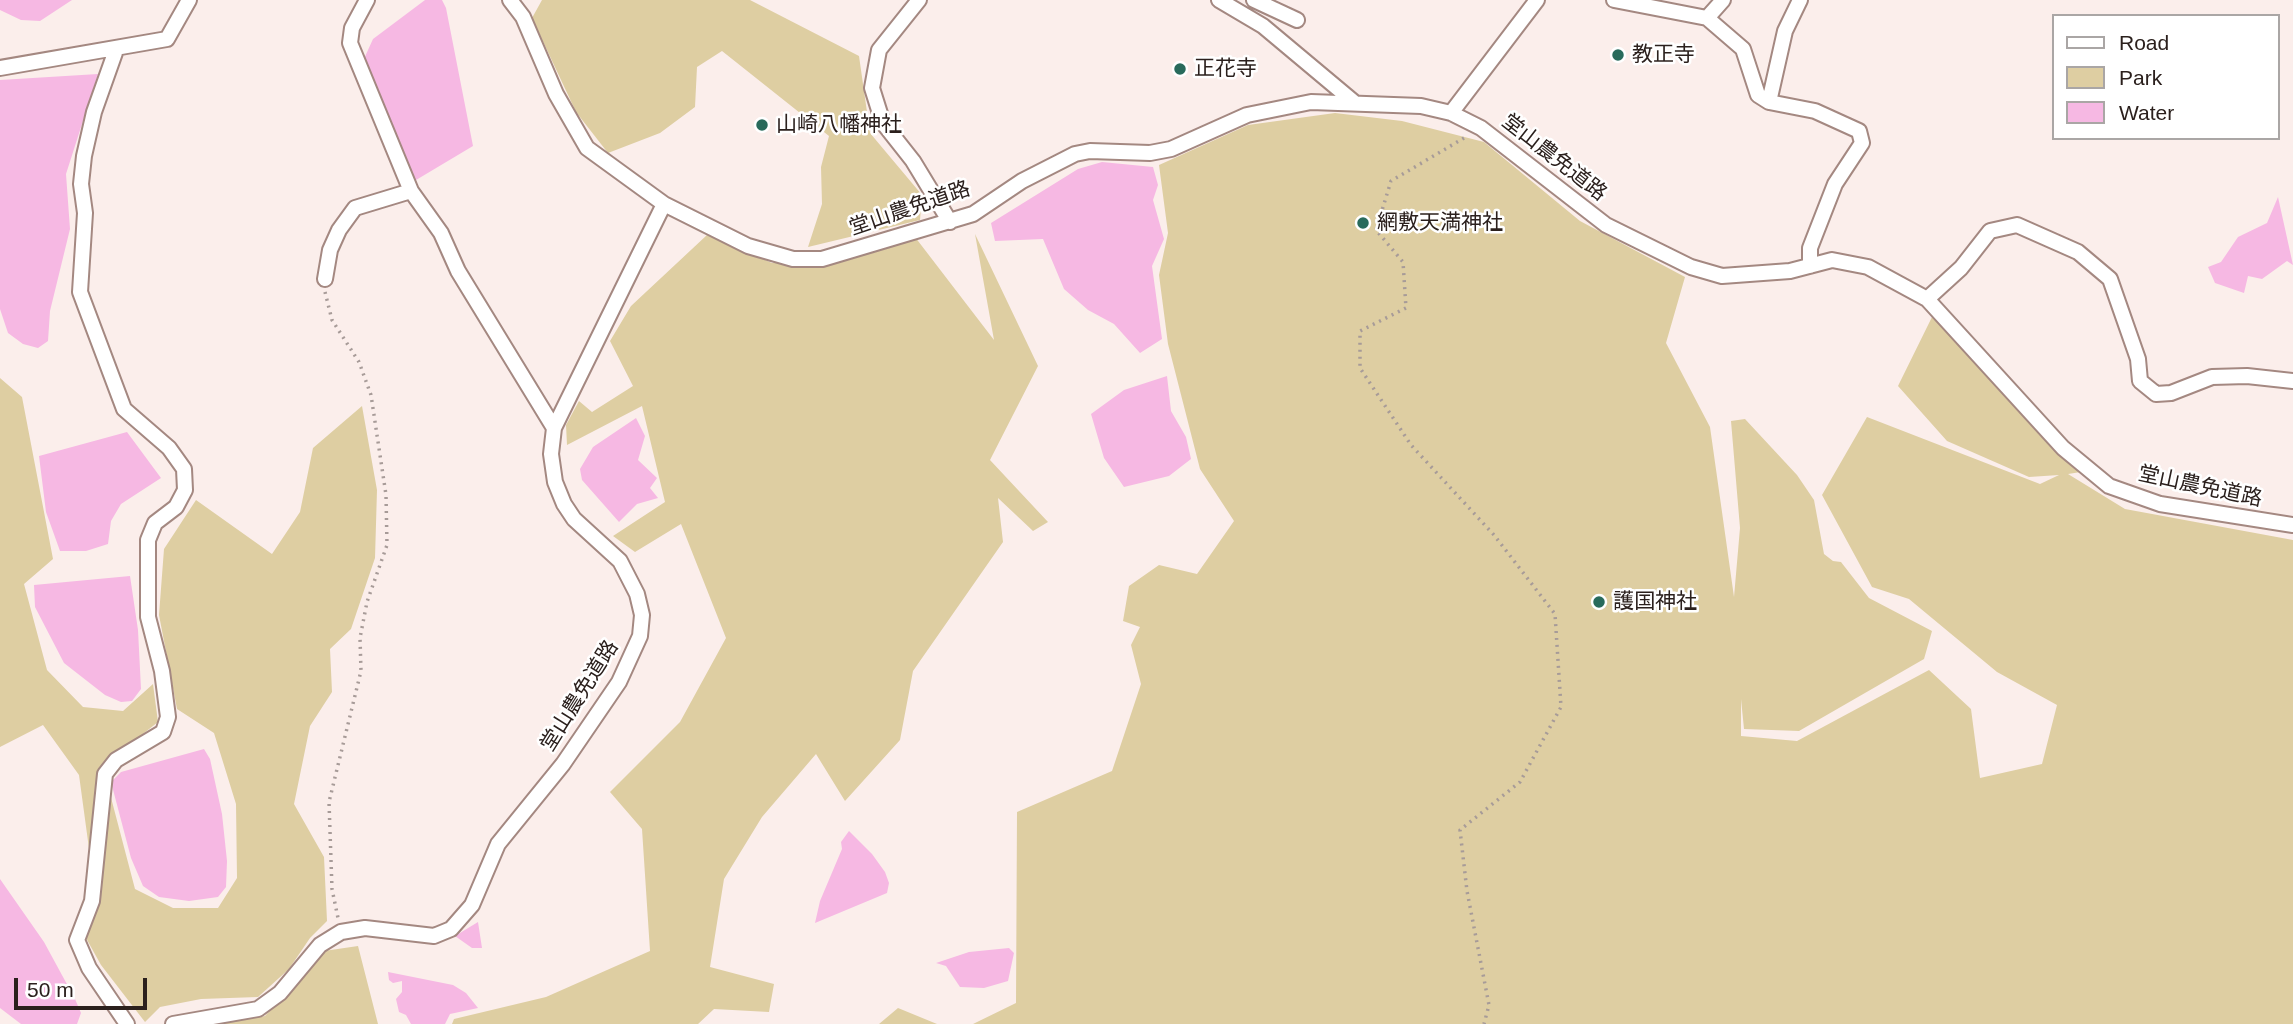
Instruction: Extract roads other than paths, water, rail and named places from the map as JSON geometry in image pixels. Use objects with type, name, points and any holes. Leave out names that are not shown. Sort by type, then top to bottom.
[{"type":"street","points":[[0,68],[116,50],[167,39],[190,0]]},
{"type":"street","points":[[367,0],[352,29],[350,43],[411,191],[441,233],[458,271],[555,429]]},
{"type":"street","points":[[510,0],[523,17],[556,94],[587,148],[664,204]]},
{"type":"street","points":[[919,0],[879,50],[872,88],[884,123],[913,161],[950,222]]},
{"type":"street","points":[[1219,0],[1264,26],[1355,103]]},
{"type":"street","points":[[1254,0],[1297,20]]},
{"type":"street","points":[[1614,0],[1657,4],[1707,18],[1743,49],[1759,95],[1769,102],[1815,111],[1859,131],[1862,143],[1835,184],[1810,248],[1810,266]]},
{"type":"street","points":[[1707,18],[1723,0]]},
{"type":"street","points":[[1769,102],[1785,31],[1800,0]]},
{"type":"street","points":[[1451,113],[1535,1]]},
{"type":"street","points":[[116,50],[94,112],[84,156],[81,184],[85,213],[80,292],[124,409],[169,448],[184,468],[185,490],[176,507],[155,523],[148,540],[148,617],[162,671],[168,718],[163,732],[116,760],[105,774],[92,901],[77,940],[89,968],[127,1024]]},
{"type":"street","name":"堂山農免道路","points":[[173,1024],[258,1009],[280,993],[320,945],[341,932],[365,928],[434,936],[451,929],[472,905],[498,844],[563,764],[619,682],[640,636],[642,615],[637,594],[620,561],[574,519],[564,503],[553,473],[551,454],[555,429],[664,204],[748,246],[793,259],[822,259],[973,214],[1022,181],[1075,154],[1090,151],[1161,151],[1247,115],[1311,102],[1421,106],[1451,113],[1481,128],[1575,204],[1606,225],[1670,258],[1722,276],[1790,271],[1832,260],[1853,262],[1927,299],[2063,448],[2109,486],[2160,504],[2293,526]]},
{"type":"street","points":[[325,279],[330,250],[339,230],[355,208],[411,191]]},
{"type":"street","points":[[1927,299],[1961,268],[1990,231],[2017,225],[2078,252],[2110,279],[2138,359],[2140,381],[2156,394],[2171,393],[2212,377],[2247,376],[2293,381]]},
{"type":"water","points":[[0,0],[72,0],[40,21],[21,20],[0,10]]},
{"type":"water","points":[[425,0],[442,0],[446,8],[473,146],[411,183],[363,61],[373,39]]},
{"type":"water","points":[[98,74],[66,174],[70,229],[50,311],[48,341],[38,348],[23,344],[8,333],[0,309],[0,80]]},
{"type":"water","points":[[1102,162],[1153,167],[1158,185],[1153,200],[1164,239],[1152,266],[1162,339],[1140,353],[1114,324],[1088,310],[1064,289],[1043,239],[995,241],[991,223],[1078,169]]},
{"type":"water","points":[[2278,197],[2293,265],[2287,261],[2262,279],[2248,276],[2244,293],[2215,283],[2208,267],[2221,262],[2238,237],[2267,223]]},
{"type":"water","points":[[1167,376],[1171,411],[1186,437],[1191,459],[1169,476],[1124,487],[1104,458],[1091,414],[1124,390]]},
{"type":"water","points":[[636,418],[645,436],[638,460],[657,478],[650,488],[658,498],[637,504],[619,522],[582,480],[580,469],[593,447]]},
{"type":"water","points":[[127,432],[161,478],[121,504],[111,521],[108,544],[86,551],[60,551],[46,512],[39,456]]},
{"type":"water","points":[[130,576],[138,630],[141,689],[132,701],[121,702],[105,695],[64,663],[35,607],[34,585]]},
{"type":"water","points":[[204,749],[210,759],[222,814],[227,861],[226,887],[218,897],[189,901],[159,897],[143,886],[131,858],[111,782],[121,772]]},
{"type":"water","points":[[849,831],[872,854],[885,872],[889,883],[887,893],[815,923],[820,901],[842,849],[841,842]]},
{"type":"water","points":[[0,879],[44,942],[75,999],[81,1013],[77,1024],[21,1024],[0,1008]]},
{"type":"water","points":[[478,922],[482,948],[472,948],[455,936]]},
{"type":"water","points":[[1009,948],[1014,953],[1008,981],[984,988],[960,987],[946,966],[936,963],[969,952]]},
{"type":"water","points":[[388,972],[453,985],[466,993],[478,1008],[450,1014],[445,1024],[411,1024],[406,1015],[399,1012],[396,999],[402,992],[402,981],[393,983],[389,980]]},
{"type":"place","name":"教正寺","points":[[1618,55]]},
{"type":"place","name":"正花寺","points":[[1180,69]]},
{"type":"place","name":"山崎八幡神社","points":[[762,125]]},
{"type":"place","name":"網敷天満神社","points":[[1363,223]]},
{"type":"place","name":"護国神社","points":[[1599,602]]}]
